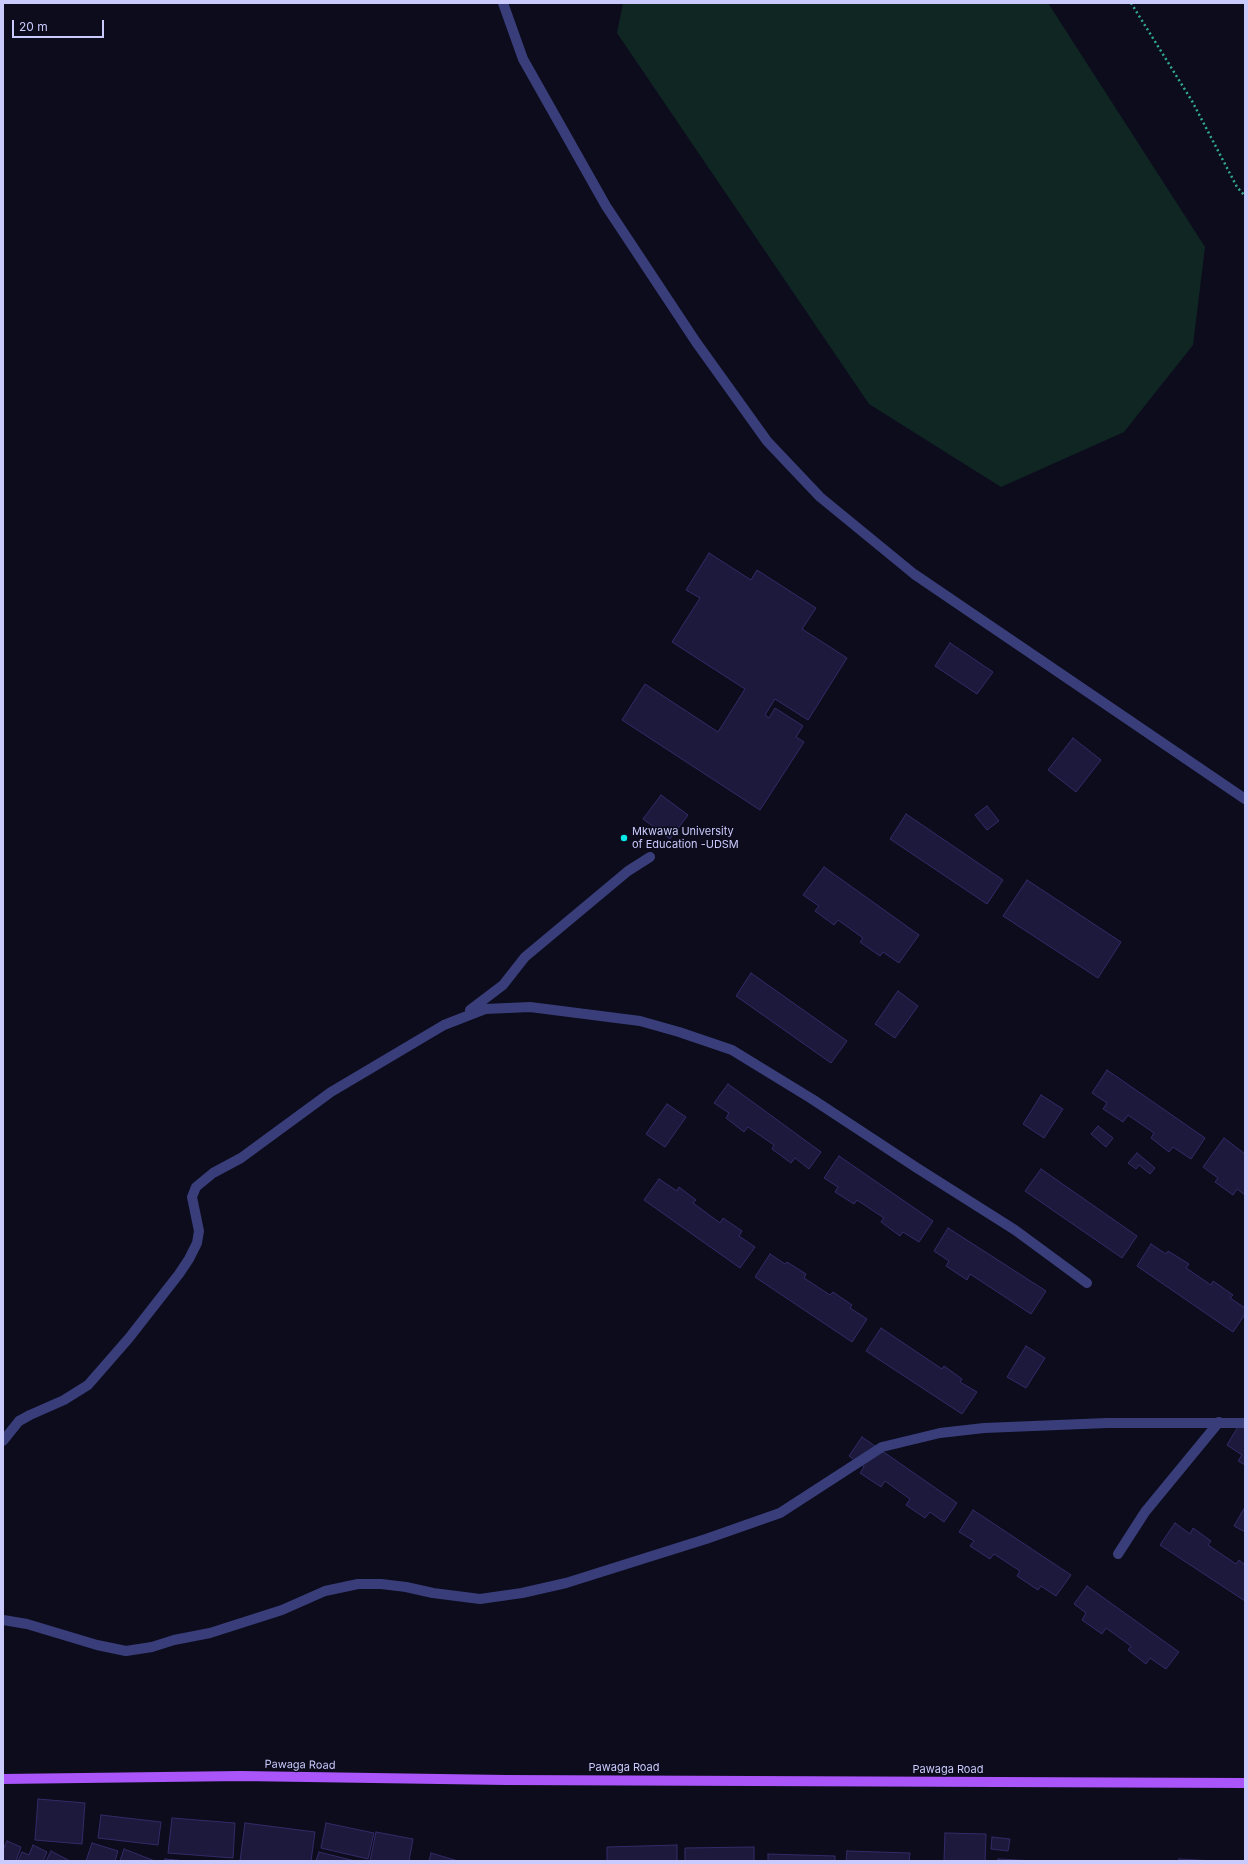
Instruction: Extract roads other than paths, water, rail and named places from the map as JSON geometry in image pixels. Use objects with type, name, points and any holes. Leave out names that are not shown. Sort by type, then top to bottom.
[{"type":"main road","name":"Pawaga Road","points":[[3,1779],[241,1776],[506,1780],[1245,1783]]},
{"type":"street","points":[[503,3],[523,59],[606,206],[696,342],[767,441],[820,497],[914,574],[1245,799]]},
{"type":"street","points":[[459,1019],[503,985],[525,957],[628,872],[650,857]]},
{"type":"street","points":[[3,1441],[19,1421],[64,1400],[88,1385],[129,1338],[179,1274],[190,1259],[197,1243],[199,1230],[192,1197],[196,1187],[213,1173],[241,1158],[331,1092],[444,1026],[485,1008],[530,1007],[640,1021],[679,1032],[732,1050],[812,1099],[1015,1230],[1087,1283]]},
{"type":"street","points":[[1118,1554],[1145,1512],[1219,1422]]},
{"type":"street","points":[[3,1620],[27,1624],[97,1645],[126,1651],[210,1633],[282,1610],[325,1591],[358,1584],[400,1586],[433,1593],[480,1600],[522,1593],[566,1583],[706,1539],[780,1513],[882,1447],[940,1433],[984,1428],[1107,1423],[1245,1423]]},
{"type":"place","name":"Mkwawa University of Education -UDSM","points":[[624,838]]}]
